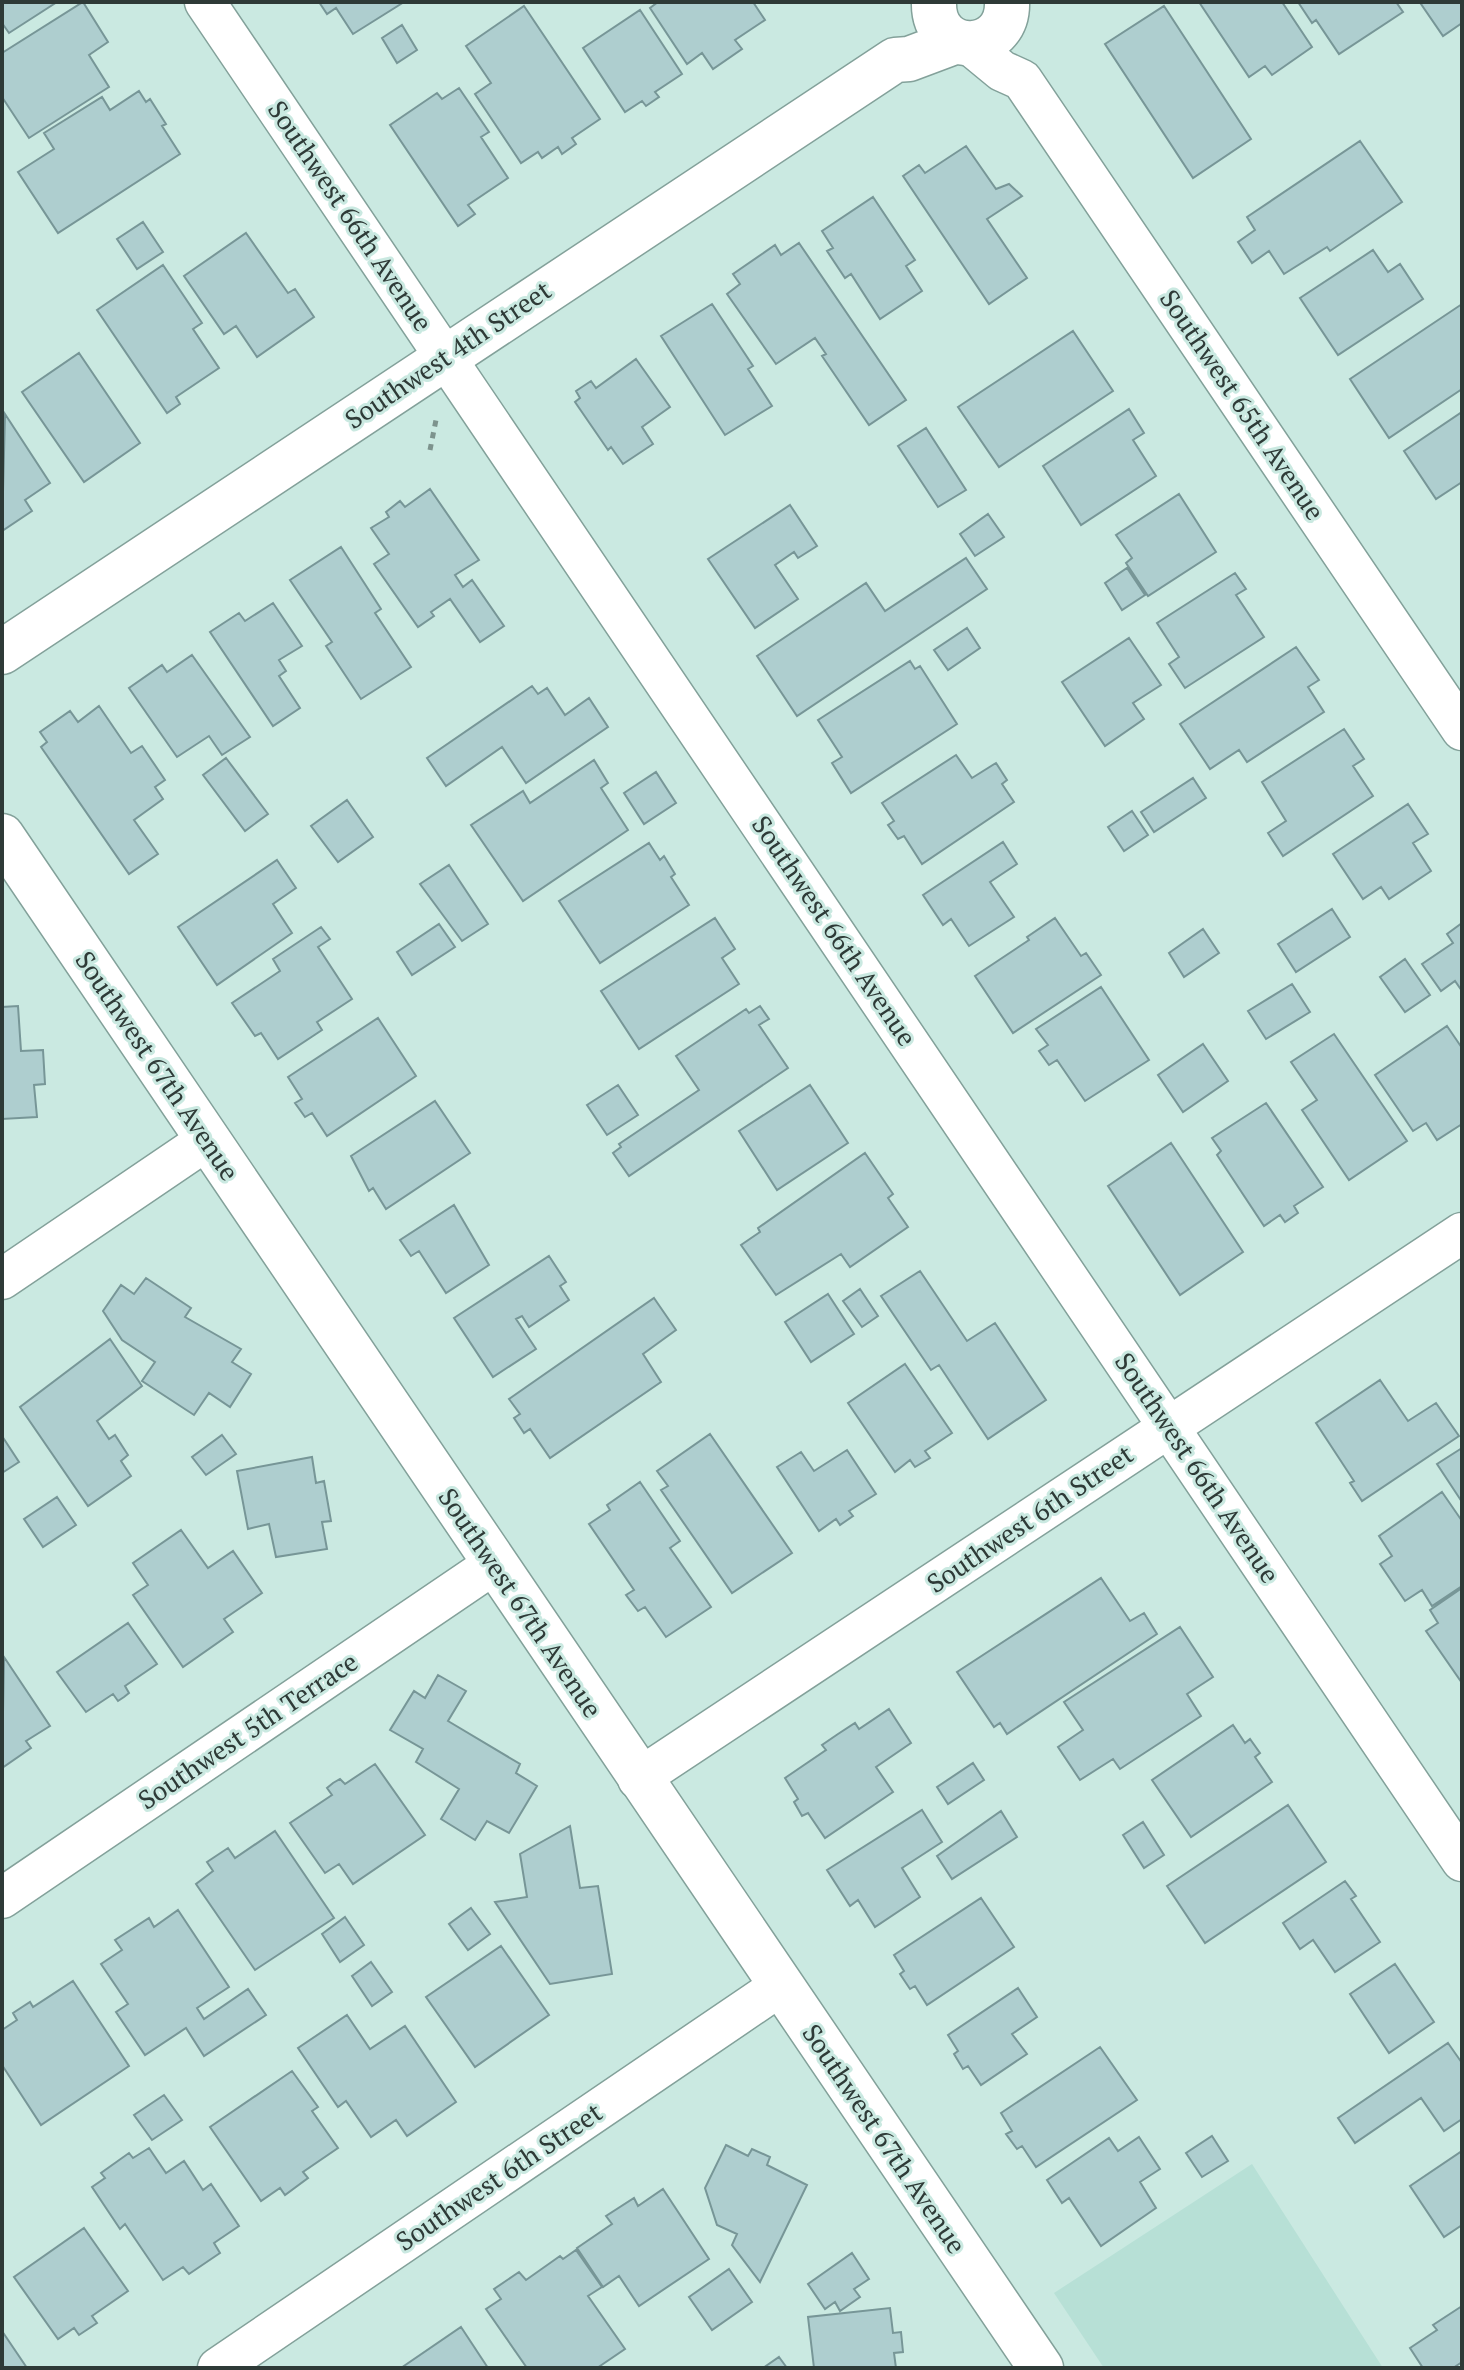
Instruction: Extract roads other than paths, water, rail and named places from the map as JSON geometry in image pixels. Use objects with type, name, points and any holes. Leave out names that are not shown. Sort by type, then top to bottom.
[{"type":"main road","name":"Southwest 4th Street","points":[[895,60],[898,43],[933,3]]},
{"type":"main road","name":"Southwest 4th Street","points":[[933,3],[939,27],[962,42]]},
{"type":"main road","name":"Southwest 4th Street","points":[[2,652],[895,60],[992,36],[1009,7]]},
{"type":"main road","name":"Southwest 67th Avenue","points":[[2,836],[638,1779],[1041,2368]]},
{"type":"street","name":"Southwest 66th Avenue","points":[[205,2],[1462,1861]]},
{"type":"street","name":"Southwest 65th Avenue","points":[[1009,7],[1022,62],[1022,80]]},
{"type":"street","name":"Southwest 65th Avenue","points":[[962,42],[1002,71],[1022,80],[1462,730]]},
{"type":"street","points":[[2,1279],[207,1140]]},
{"type":"street","name":"Southwest 6th Street","points":[[638,1779],[1462,1233]]},
{"type":"street","name":"Southwest 5th Terrace","points":[[2,1898],[494,1564]]},
{"type":"street","name":"Southwest 6th Street","points":[[218,2368],[780,1986]]}]
